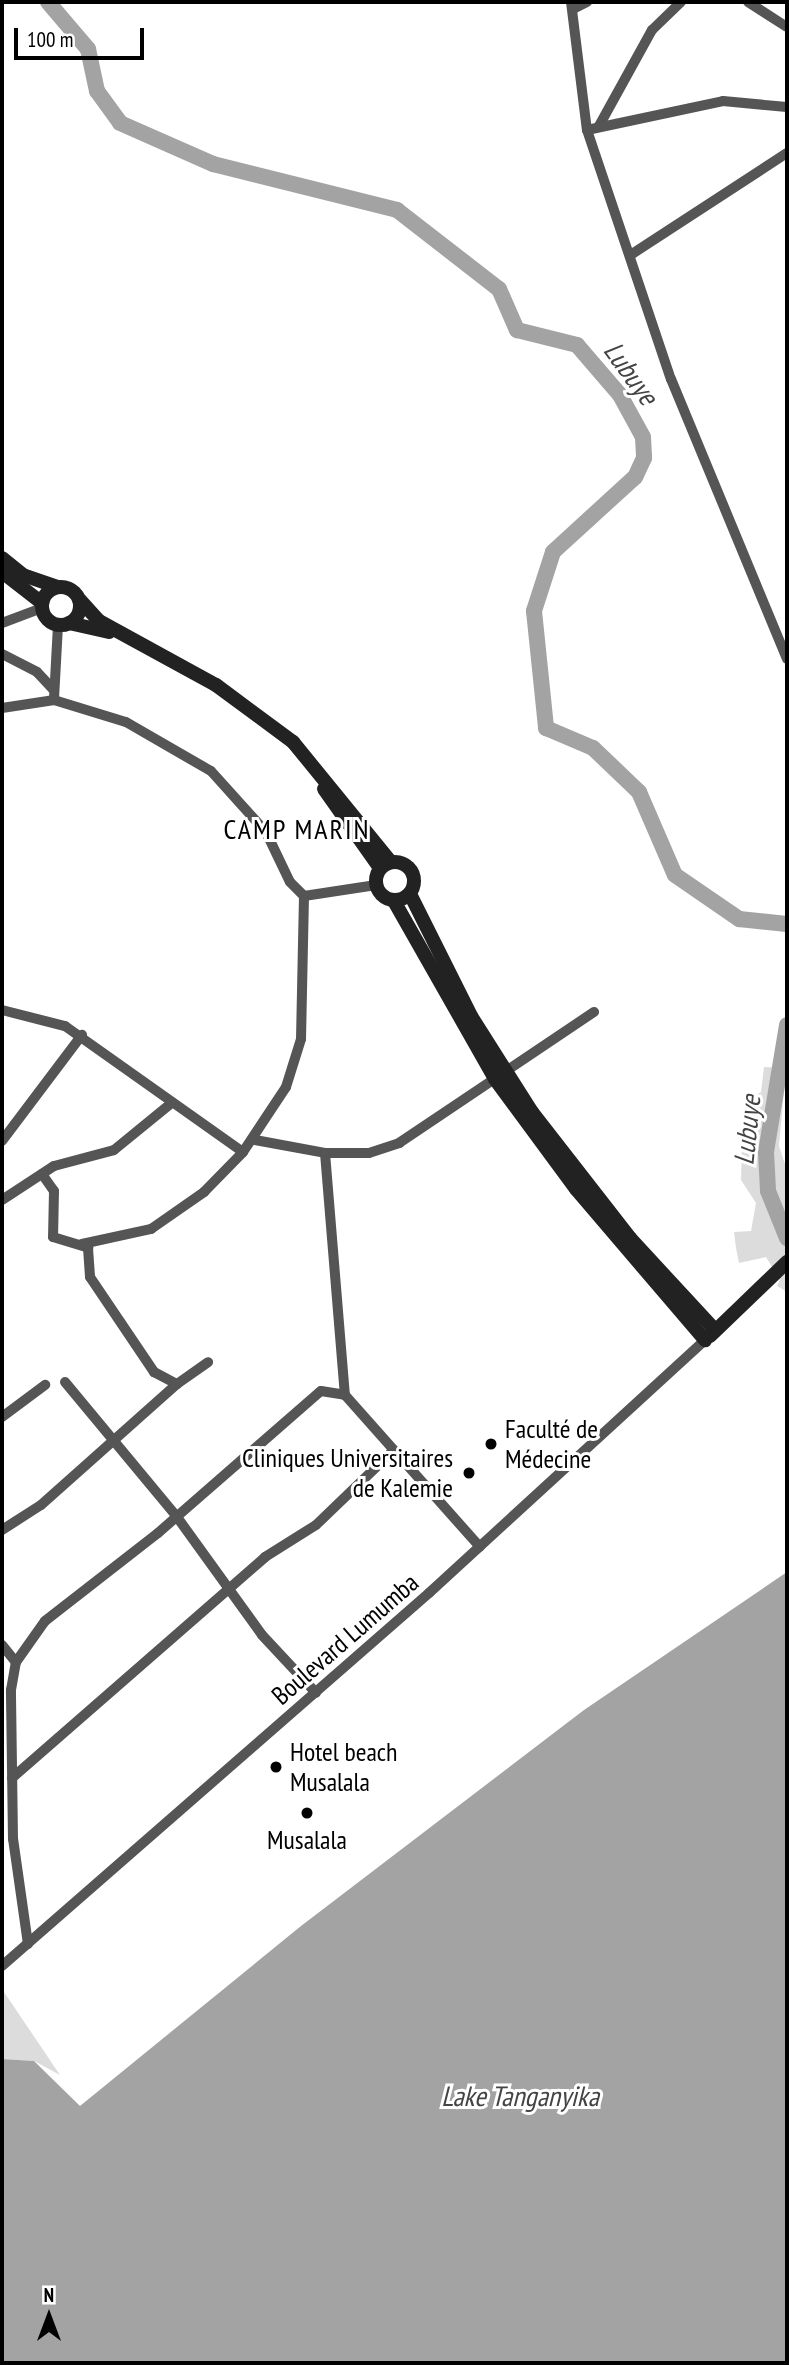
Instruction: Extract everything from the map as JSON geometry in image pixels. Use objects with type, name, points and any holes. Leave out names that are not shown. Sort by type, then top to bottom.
[{"type":"street","points":[[587,2],[572,5],[587,130],[632,254],[671,379],[787,659]]},
{"type":"street","points":[[599,126],[652,30],[681,2]]},
{"type":"street","points":[[748,2],[787,27]]},
{"type":"street","points":[[587,130],[742,99],[787,107]]},
{"type":"street","points":[[632,254],[787,153]]},
{"type":"street","points":[[2,558],[23,575],[58,587],[80,600],[99,621],[216,685],[293,742],[386,865]]},
{"type":"street","points":[[2,572],[63,624],[110,632],[242,709],[332,797],[386,865],[413,872],[410,894],[500,1075]]},
{"type":"street","points":[[2,623],[42,606],[58,587]]},
{"type":"street","points":[[54,695],[63,624],[80,600]]},
{"type":"street","points":[[2,654],[37,672],[54,695],[126,722],[211,771],[266,832],[290,882],[304,896],[300,1039],[286,1087],[255,1140],[204,1192],[151,1229],[82,1244],[53,1237],[54,1191],[41,1174]]},
{"type":"street","points":[[2,708],[54,695]]},
{"type":"street","points":[[376,885],[386,865]]},
{"type":"street","points":[[304,896],[376,885]]},
{"type":"street","points":[[376,885],[394,901],[500,1075],[605,1209],[710,1335],[787,1262]]},
{"type":"street","points":[[394,901],[410,894]]},
{"type":"street","points":[[2,1010],[82,1035],[169,1105],[243,1152]]},
{"type":"street","points":[[255,1140],[326,1153],[369,1153],[399,1143],[594,1012]]},
{"type":"street","points":[[2,1141],[82,1035]]},
{"type":"street","points":[[2,1200],[41,1174],[83,1155],[114,1150],[169,1105]]},
{"type":"street","points":[[326,1153],[345,1395]]},
{"type":"street","points":[[82,1244],[90,1277],[134,1346],[154,1372],[177,1384]]},
{"type":"street","name":"Boulevard Lumumba","points":[[2,1966],[480,1547],[710,1335]]},
{"type":"street","points":[[2,1530],[41,1505],[177,1384],[208,1362]]},
{"type":"street","points":[[65,1382],[110,1443],[177,1517],[231,1591],[316,1693]]},
{"type":"street","points":[[2,1417],[45,1385]]},
{"type":"street","points":[[28,1944],[17,1885],[12,1778],[16,1662],[45,1621],[177,1517],[313,1396],[330,1390],[345,1395],[480,1547]]},
{"type":"street","points":[[12,1778],[231,1591],[265,1557],[316,1525],[394,1450]]},
{"type":"street","points":[[2,1645],[16,1662]]},
{"type":"shaded area","points":[[764,1067],[786,1068],[779,1146],[787,1170],[787,1292],[777,1286],[780,1280],[766,1257],[739,1263],[734,1232],[751,1231],[756,1203],[741,1180],[743,1116],[749,1099],[761,1092]]},
{"type":"shaded area","points":[[2,1989],[60,2075],[34,2061],[2,2059]]},
{"type":"water","name":"Lake Tanganyika","points":[[787,1572],[787,2363],[2,2363],[2,2059],[34,2061],[80,2106],[301,1926],[584,1710]]},
{"type":"waterway","name":"Lubuye","points":[[48,2],[88,49],[97,91],[120,123],[213,164],[397,210],[499,289],[517,330],[577,345],[620,395],[643,437],[644,458],[635,477],[553,552],[534,611],[546,728],[593,748],[639,792],[675,875],[739,919],[787,924]]},
{"type":"waterway","name":"Lubuye","points":[[787,1025],[766,1152],[768,1191],[787,1238]]},
{"type":"place","name":"Faculté de Médecine","points":[[491,1444]]},
{"type":"place","name":"Cliniques Universitaires de Kalemie","points":[[469,1473]]},
{"type":"place","name":"Hotel beach Musalala","points":[[276,1767]]},
{"type":"place","name":"Musalala","points":[[307,1813]]},
{"type":"district","name":"CAMP MARIN","points":[[297,829]]}]
